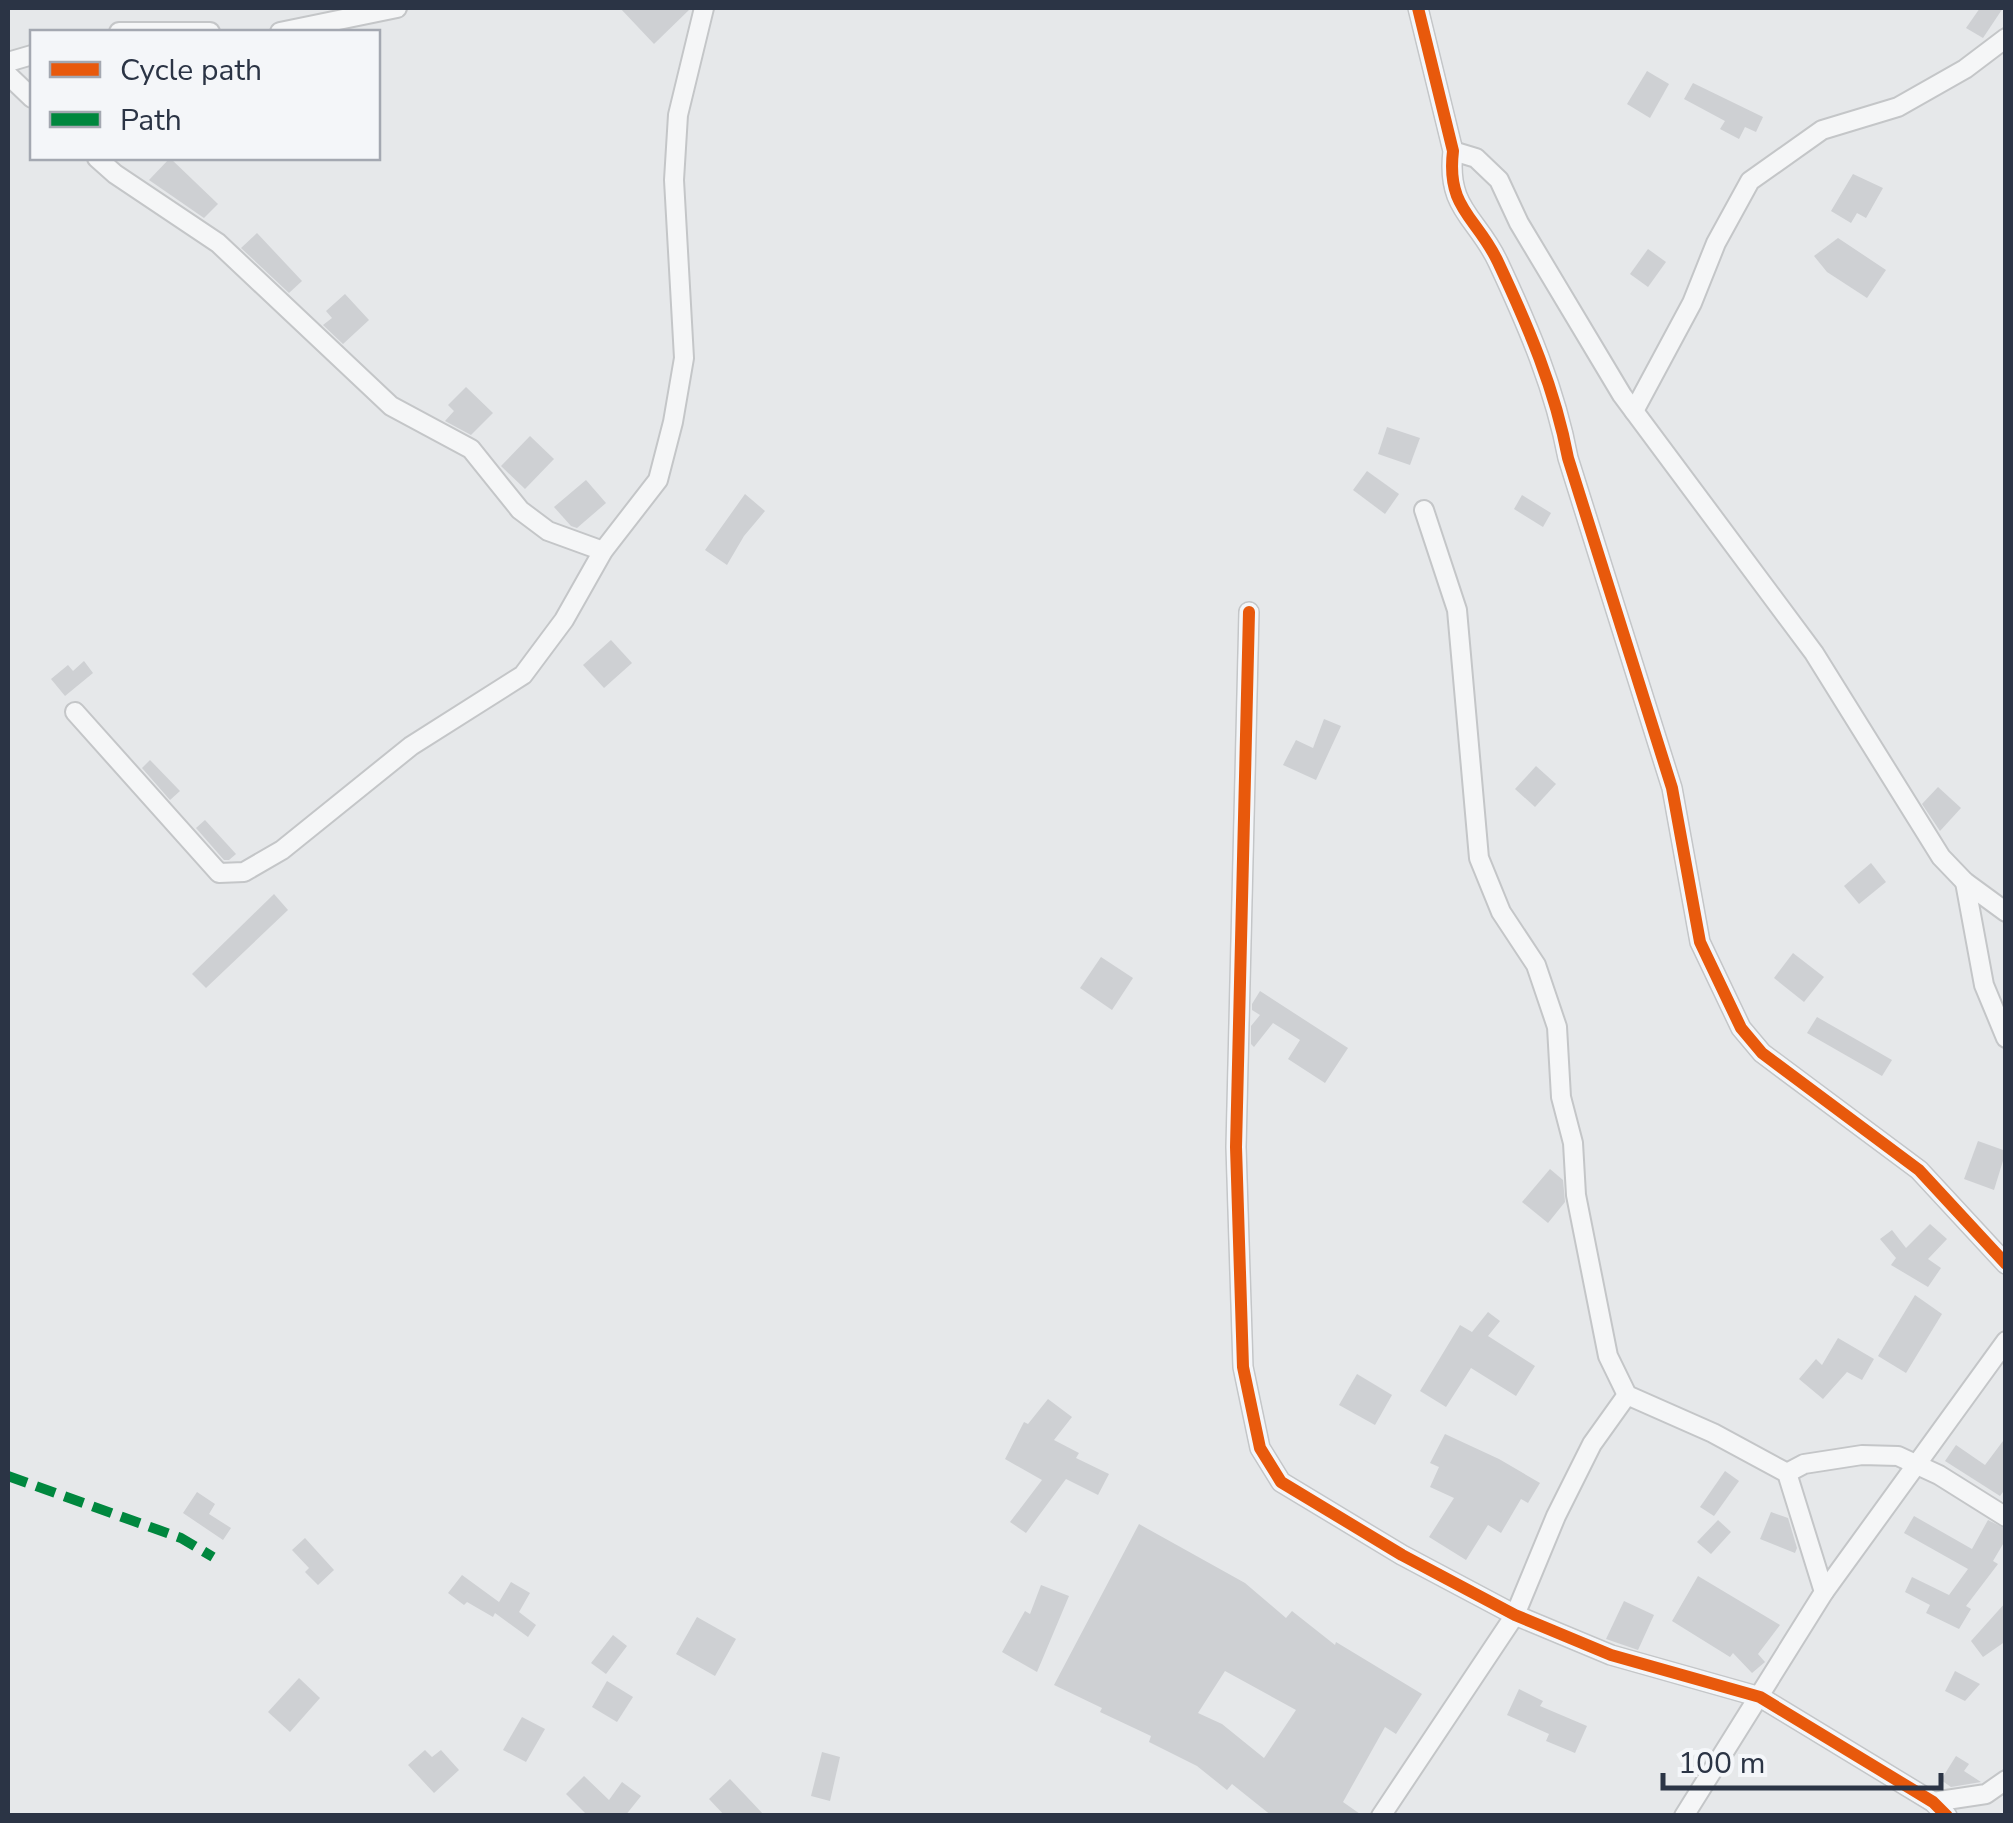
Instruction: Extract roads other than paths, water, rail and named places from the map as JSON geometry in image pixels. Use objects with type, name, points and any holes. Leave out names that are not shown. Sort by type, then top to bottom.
[{"type":"street","points":[[290,30],[397,8]]},
{"type":"street","points":[[75,712],[220,873],[244,872],[282,850],[411,746],[523,675],[564,620],[603,551],[658,480],[684,358],[674,180],[678,115],[704,8]]},
{"type":"street","points":[[1418,8],[1453,151],[1451,171],[1458,204],[1496,256],[1558,407],[1568,458],[1672,788],[1700,942],[1741,1028],[1762,1053],[1919,1170],[2006,1264]]},
{"type":"street","points":[[1634,411],[1692,303],[1716,243],[1750,181],[1822,130],[1898,107],[1965,69],[2006,38]]},
{"type":"street","points":[[8,75],[30,96]]},
{"type":"street","points":[[1453,151],[1476,158],[1498,180],[1519,223],[1634,411],[1814,653],[1941,857],[1965,882],[2006,912]]},
{"type":"street","points":[[99,160],[218,243],[391,406],[470,448],[520,510],[548,531],[603,551]]},
{"type":"street","points":[[1424,510],[1457,610],[1479,858],[1501,912],[1536,965],[1557,1028],[1561,1097],[1573,1143],[1576,1195],[1608,1356],[1627,1395],[1786,1473],[1824,1592]]},
{"type":"street","points":[[1249,612],[1236,1147],[1243,1367],[1260,1448],[1281,1482],[1402,1555],[1516,1616],[1611,1655],[1760,1697],[1940,1809],[1986,1794],[2006,1780]]},
{"type":"street","points":[[1965,882],[1984,985],[2006,1038]]},
{"type":"street","points":[[1684,1816],[1824,1592],[2006,1341]]},
{"type":"street","points":[[1381,1816],[1516,1616],[1556,1516],[1585,1458],[1627,1395]]},
{"type":"street","points":[[1786,1473],[1804,1464],[1862,1455],[1898,1456],[1917,1463],[2006,1518]]}]
